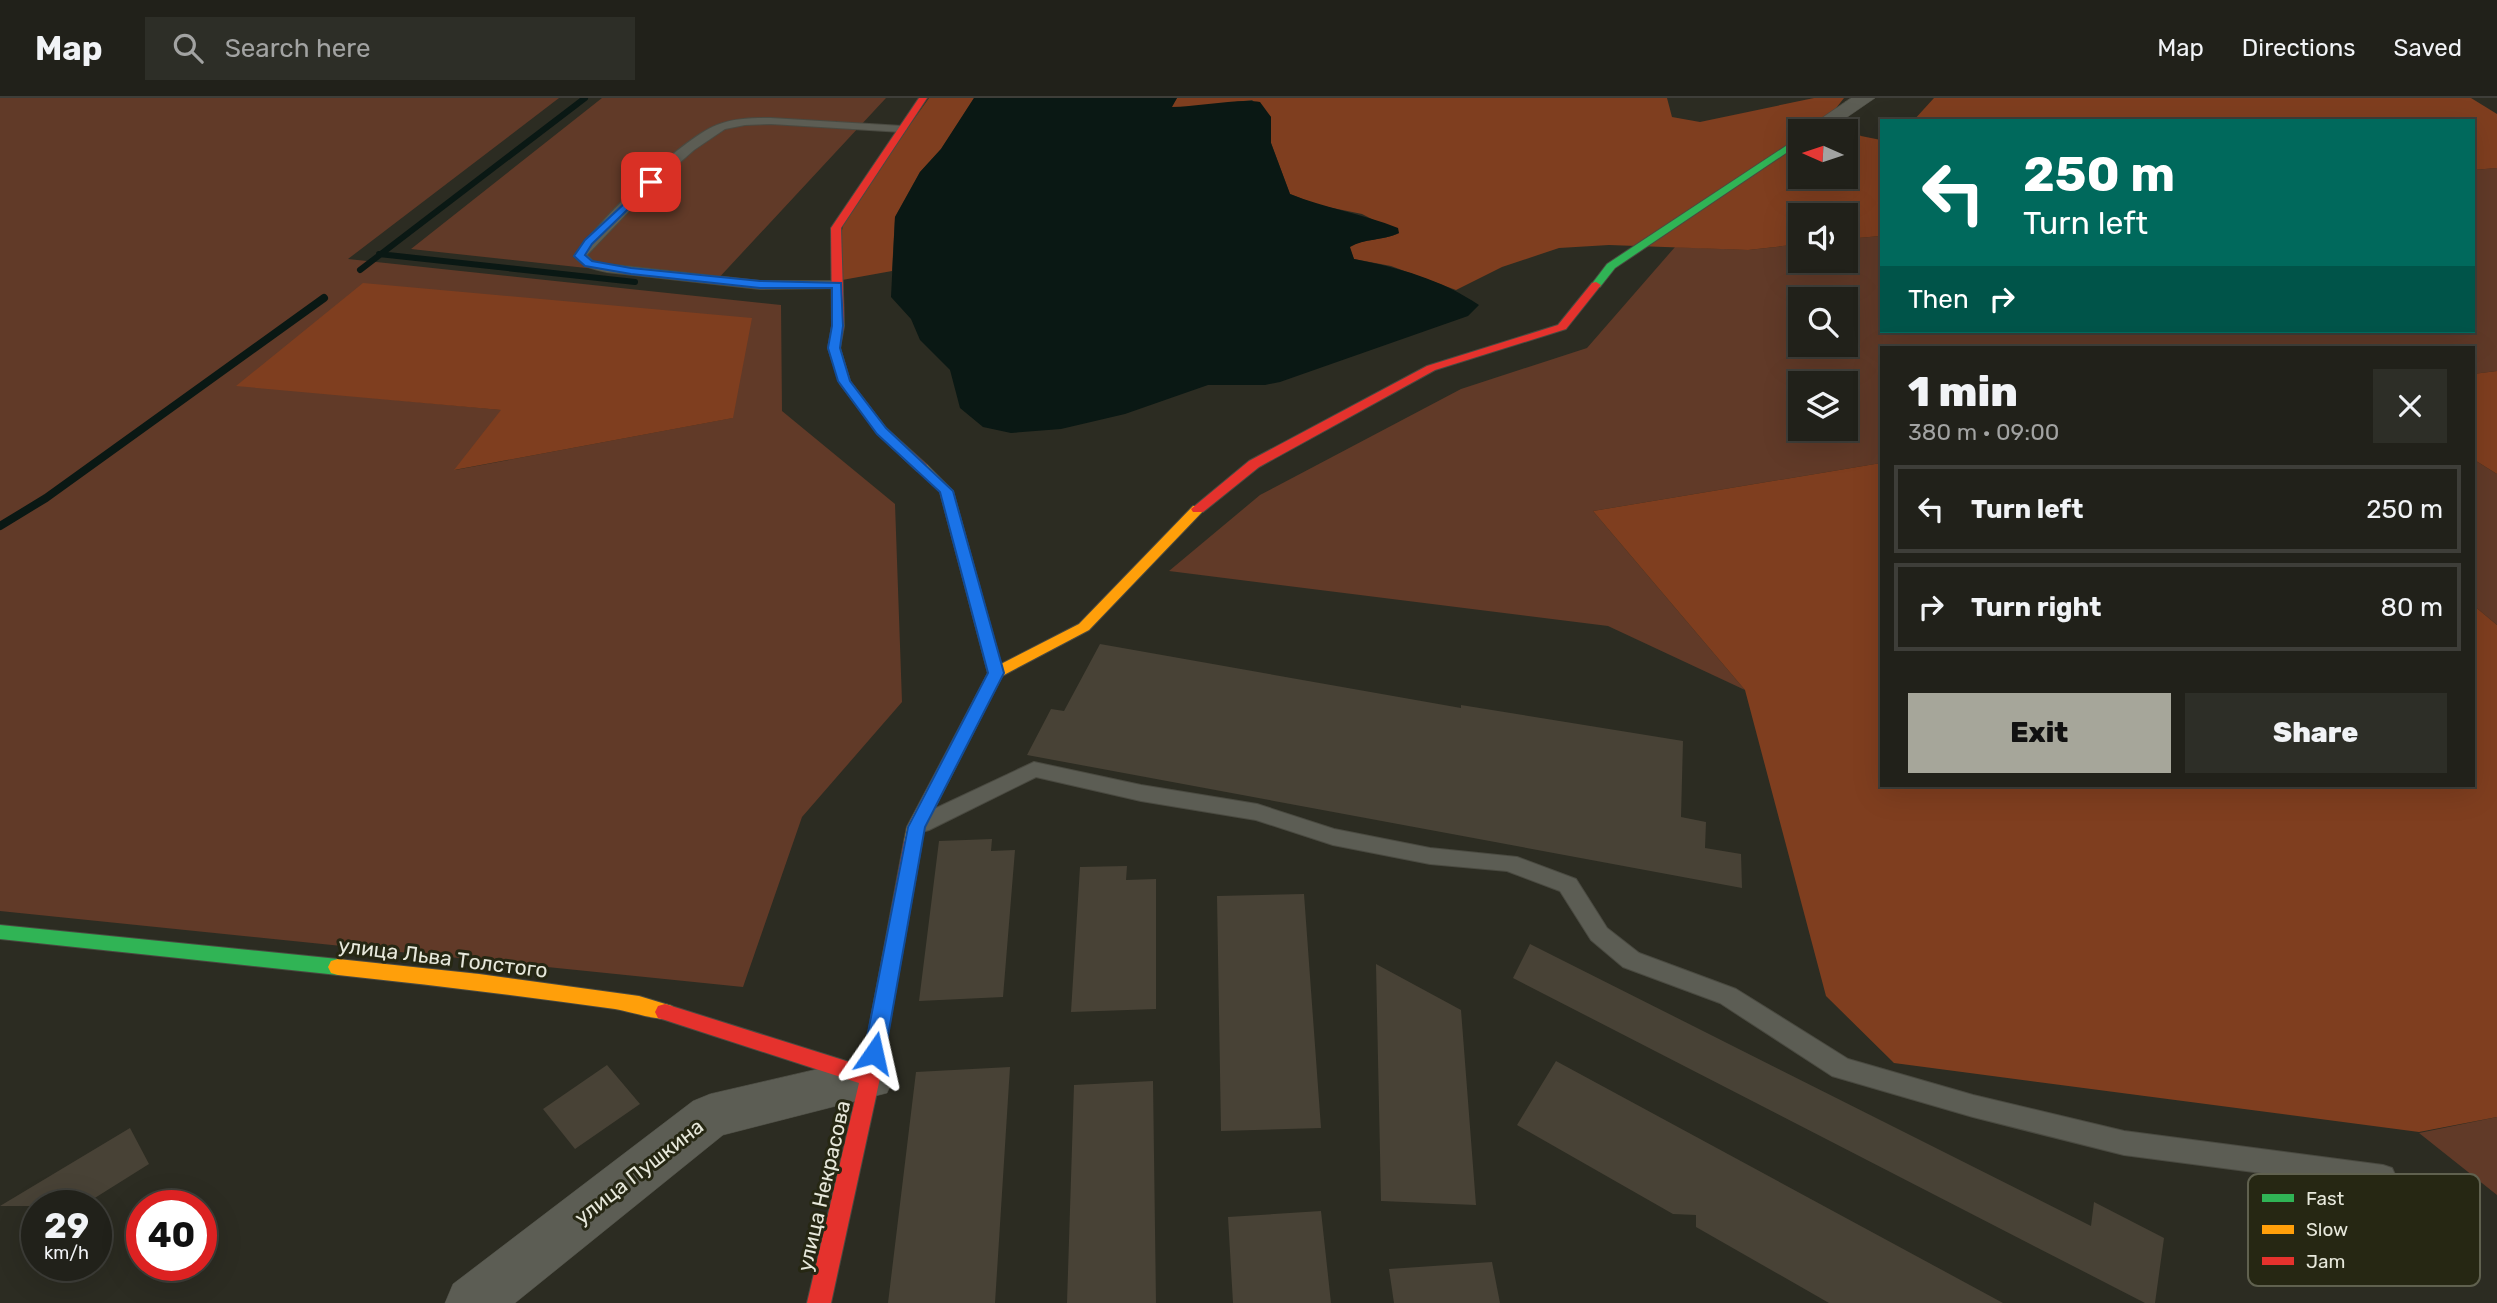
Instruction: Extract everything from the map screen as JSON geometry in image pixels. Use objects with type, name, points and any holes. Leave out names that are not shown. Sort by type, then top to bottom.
[{"type":"street","points":[[923,98],[836,228],[838,326],[834,348],[844,381],[882,431],[946,491],[996,673],[1084,627],[1190,516],[1254,464],[1431,368],[1562,327],[1611,266],[1788,148]]},
{"type":"street","points":[[1832,119],[1865,98]]},
{"type":"street","name":"улица Некрасова","points":[[819,1303],[870,1079],[916,827],[996,673]]},
{"type":"street","name":"улица Льва Толстого","points":[[12,940],[479,982],[639,1004],[870,1079]]},
{"type":"street","name":"улица Пушкина","points":[[472,1303],[710,1116],[870,1079]]},
{"type":"lane","points":[[837,285],[760,285],[620,270],[589,264],[579,256],[589,242],[651,182],[719,127],[751,122],[775,122],[902,129]]},
{"type":"lane","points":[[916,827],[1034,769],[1141,793],[1257,812],[1333,837],[1430,856],[1509,863],[1568,885],[1599,934],[1632,960],[1728,996],[1841,1068],[2124,1143],[2360,1174]]},
{"type":"shaded area","points":[[0,98],[559,98],[348,259],[781,305],[782,411],[895,504],[902,702],[802,817],[743,987],[0,911]],"holes":[[[237,385],[732,418],[455,470],[502,410]]]},
{"type":"shaded area","points":[[602,98],[886,98],[715,282],[411,249]]},
{"type":"shaded area","points":[[929,98],[974,98],[941,149],[920,172],[895,217],[892,271],[831,282],[845,216]]},
{"type":"shaded area","points":[[974,98],[1177,98],[1172,107],[1240,101],[1260,102],[1271,117],[1271,143],[1290,194],[1398,228],[1399,233],[1393,236],[1361,242],[1350,247],[1354,259],[1419,276],[1449,288],[1479,305],[1468,316],[1280,382],[1265,385],[1208,385],[1125,414],[1061,429],[1011,433],[983,427],[960,408],[950,370],[920,340],[911,319],[891,297],[895,217],[920,172],[941,149]]},
{"type":"shaded area","points":[[1177,98],[1667,98],[1672,117],[1700,122],[1814,98],[1844,98],[1833,112],[1835,119],[1788,119],[1788,189],[1858,189],[1858,134],[1880,140],[1880,236],[1858,238],[1858,203],[1788,203],[1788,245],[1748,250],[1609,245],[1559,248],[1502,267],[1456,290],[1391,266],[1354,259],[1349,247],[1399,233],[1362,214],[1318,205],[1290,194],[1271,143],[1271,117],[1252,100],[1171,107]]},
{"type":"shaded area","points":[[1934,98],[2471,98],[2497,114],[2497,168],[2475,170],[2475,119],[1915,119]]},
{"type":"shaded area","points":[[2497,168],[2497,371],[2475,374],[2475,346],[1880,346],[1880,463],[1593,511],[1745,690],[1608,626],[1169,571],[1260,495],[1461,389],[1587,348],[1675,247],[1748,250],[1788,245],[1788,273],[1858,273],[1858,238],[1880,236],[1880,333],[2475,333],[2475,170]]},
{"type":"shaded area","points":[[363,283],[752,318],[733,418],[454,470],[501,410],[236,386]]},
{"type":"shaded area","points":[[2497,371],[2497,474],[2475,460],[2475,374]]},
{"type":"shaded area","points":[[2475,460],[2497,474],[2497,625],[2475,607]]},
{"type":"shaded area","points":[[1880,463],[1880,787],[2475,787],[2475,607],[2497,625],[2497,1117],[2419,1132],[1894,1063],[1826,996],[1745,690],[1593,511]]},
{"type":"shaded area","points":[[2497,1117],[2497,1195],[2480,1181],[2480,1174],[2471,1174],[2419,1133]]},
{"type":"building","points":[[1100,644],[1461,708],[1461,705],[1683,741],[1681,817],[1706,822],[1705,848],[1741,854],[1742,888],[1027,755],[1051,709],[1064,711]]},
{"type":"building","points":[[992,839],[991,851],[1015,850],[1003,997],[919,1001],[939,841]]},
{"type":"building","points":[[1127,866],[1126,880],[1156,879],[1156,1009],[1071,1012],[1080,867]]},
{"type":"building","points":[[1304,894],[1321,1128],[1221,1131],[1217,896]]},
{"type":"building","points":[[1530,944],[2091,1226],[2094,1202],[2164,1238],[2155,1303],[2145,1303],[1513,978]]},
{"type":"building","points":[[1376,964],[1461,1010],[1476,1205],[1381,1201]]},
{"type":"building","points":[[1556,1061],[2003,1303],[1829,1303],[1696,1227],[1696,1215],[1673,1214],[1517,1125]]},
{"type":"building","points":[[607,1065],[640,1104],[575,1149],[543,1109]]},
{"type":"building","points":[[1010,1067],[995,1303],[888,1303],[916,1072]]},
{"type":"building","points":[[1153,1081],[1156,1303],[1067,1303],[1074,1085]]},
{"type":"building","points":[[130,1128],[149,1164],[108,1190],[27,1190]]},
{"type":"building","points":[[21,1193],[21,1206],[0,1206]]},
{"type":"building","points":[[1321,1211],[1331,1303],[1233,1303],[1228,1217]]},
{"type":"building","points":[[1492,1262],[1500,1303],[1394,1303],[1389,1269]]},
{"type":"waterway","points":[[381,254],[585,98]]},
{"type":"waterway","points":[[360,270],[381,254]]},
{"type":"waterway","points":[[381,254],[635,282]]},
{"type":"waterway","points":[[0,526],[46,498],[324,298]]},
{"type":"traffic: fast","points":[[1596,285],[1611,266],[1788,148]]},
{"type":"traffic: fast","points":[[0,932],[338,967]]},
{"type":"traffic: slow","points":[[922,468],[946,491],[996,673]]},
{"type":"traffic: slow","points":[[913,842],[916,827],[996,673],[1084,627],[1198,509]]},
{"type":"traffic: slow","points":[[338,967],[479,982],[639,1004],[665,1012]]},
{"type":"traffic: jam","points":[[922,468],[882,431],[844,381],[834,348],[838,326],[836,228],[923,98]]},
{"type":"traffic: jam","points":[[1198,509],[1254,464],[1431,368],[1562,327],[1596,285]]},
{"type":"traffic: jam","points":[[819,1303],[870,1078],[913,842]]},
{"type":"traffic: jam","points":[[665,1012],[870,1078]]},
{"type":"route","points":[[651,182],[589,242],[579,256],[589,264],[631,271],[760,285],[837,285],[838,326],[834,348],[844,381],[882,431],[946,491],[996,673],[916,827],[874,1053]]}]
